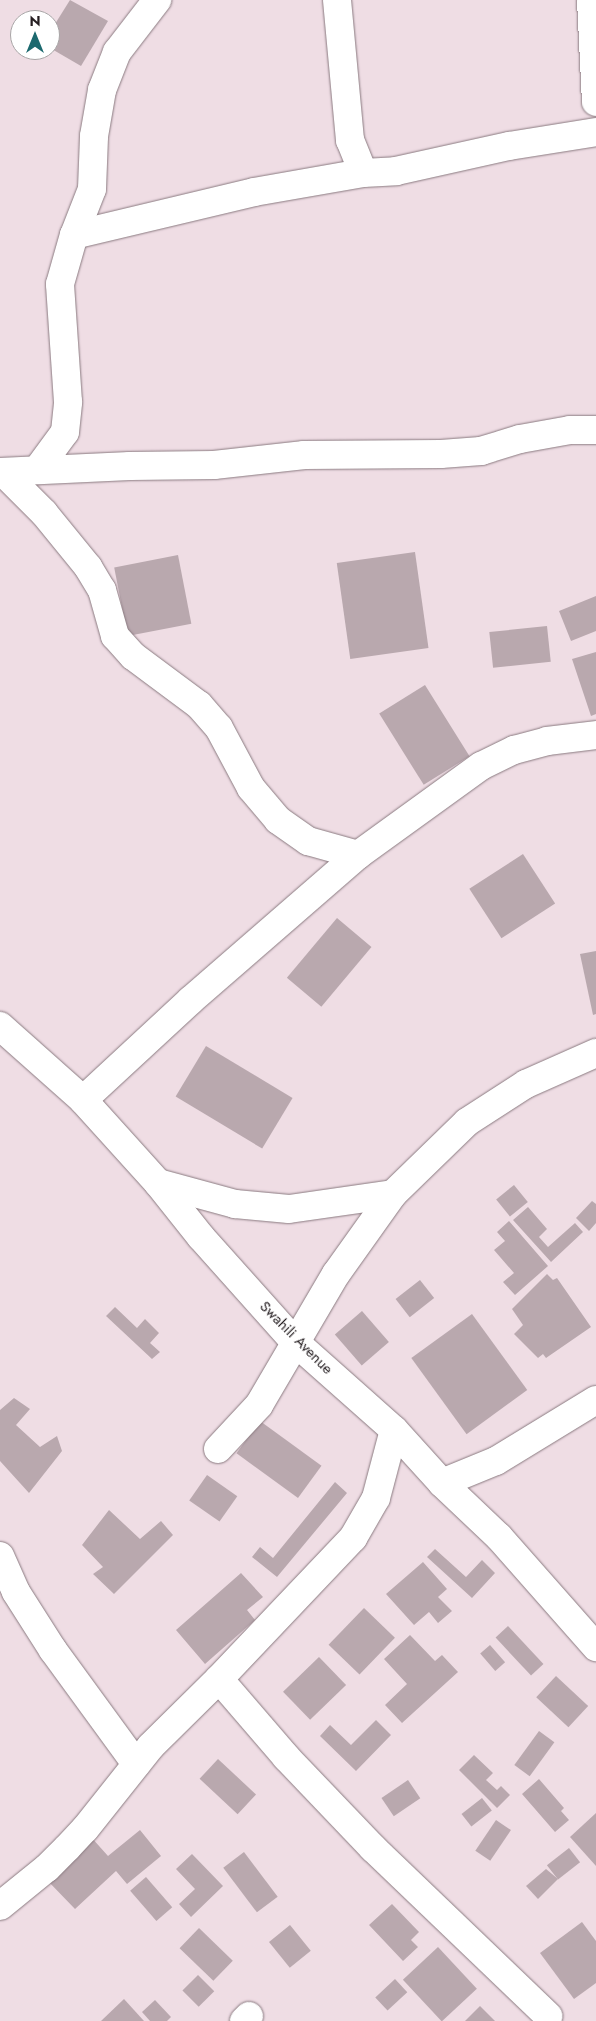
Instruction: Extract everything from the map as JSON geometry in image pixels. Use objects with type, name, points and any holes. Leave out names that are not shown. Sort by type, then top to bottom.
[{"type":"street","points":[[37,470],[65,432],[68,402],[60,284],[74,235],[92,189],[94,136],[102,90],[117,52],[157,0]]},
{"type":"street","points":[[337,0],[350,140],[363,173]]},
{"type":"street","points":[[593,3],[596,102]]},
{"type":"street","points":[[74,235],[254,192],[363,173],[396,171],[508,146],[596,132]]},
{"type":"street","points":[[1,472],[214,466],[304,455],[441,454],[481,451],[520,439],[570,430],[596,430]]},
{"type":"street","points":[[1,472],[44,513],[88,567],[102,590],[116,636],[133,656],[199,704],[219,728],[252,788],[278,820],[308,841],[358,855]]},
{"type":"street","points":[[83,1100],[191,1000],[358,855],[481,766],[514,750],[546,741],[596,735]]},
{"type":"street","name":"Swahili Avenue","points":[[0,1026],[83,1100],[158,1183],[201,1237],[295,1342],[394,1430],[442,1484],[499,1537],[596,1647]]},
{"type":"street","points":[[218,1450],[259,1405],[336,1274],[393,1194],[467,1122],[526,1084],[596,1053]]},
{"type":"street","points":[[158,1183],[235,1204],[289,1209],[393,1194]]},
{"type":"street","points":[[442,1484],[496,1461],[596,1400]]},
{"type":"street","points":[[0,1906],[47,1868],[85,1829],[136,1764],[353,1538],[376,1498],[394,1430]]},
{"type":"street","points":[[0,1556],[16,1592],[53,1650],[136,1764]]},
{"type":"street","points":[[219,1679],[286,1758],[373,1848],[548,2016]]},
{"type":"building","points":[[70,0],[108,21],[81,66],[60,54],[60,16]]},
{"type":"building","points":[[415,552],[428,648],[350,659],[337,563]]},
{"type":"building","points":[[178,555],[191,624],[128,636],[114,567]]},
{"type":"building","points":[[596,596],[596,631],[571,641],[559,611]]},
{"type":"building","points":[[547,626],[551,662],[493,668],[489,632]]},
{"type":"building","points":[[596,652],[596,714],[591,716],[572,659]]},
{"type":"building","points":[[425,685],[470,756],[424,785],[379,714]]},
{"type":"building","points":[[523,854],[555,903],[501,938],[469,889]]},
{"type":"building","points":[[337,918],[371,947],[321,1007],[287,978]]},
{"type":"building","points":[[596,951],[596,1014],[593,1015],[580,954]]},
{"type":"building","points":[[206,1046],[293,1098],[262,1149],[176,1097]]},
{"type":"building","points":[[514,1185],[528,1202],[510,1217],[496,1199]]},
{"type":"building","points":[[592,1201],[596,1204],[596,1223],[589,1231],[576,1218]]},
{"type":"building","points":[[528,1207],[547,1229],[539,1237],[548,1247],[575,1223],[583,1232],[551,1262],[513,1220]]},
{"type":"building","points":[[509,1221],[548,1266],[515,1295],[503,1282],[514,1273],[494,1250],[505,1241],[497,1232]]},
{"type":"building","points":[[547,1274],[553,1280],[557,1278],[591,1327],[546,1358],[543,1354],[538,1358],[514,1334],[523,1325],[512,1309]]},
{"type":"building","points":[[420,1280],[434,1298],[410,1317],[396,1299]]},
{"type":"building","points":[[115,1307],[137,1328],[145,1319],[159,1333],[150,1343],[160,1352],[152,1359],[106,1316]]},
{"type":"building","points":[[362,1311],[389,1342],[362,1366],[335,1335]]},
{"type":"building","points":[[472,1314],[527,1390],[467,1434],[411,1358]]},
{"type":"building","points":[[14,1398],[30,1409],[16,1425],[40,1447],[57,1436],[62,1451],[29,1493],[0,1461],[0,1410]]},
{"type":"building","points":[[260,1421],[321,1466],[298,1498],[236,1453]]},
{"type":"building","points":[[207,1475],[237,1496],[220,1522],[189,1500]]},
{"type":"building","points":[[335,1482],[347,1493],[277,1577],[252,1557],[260,1547],[273,1558]]},
{"type":"building","points":[[109,1510],[140,1539],[161,1521],[173,1535],[114,1594],[93,1574],[103,1567],[82,1545]]},
{"type":"building","points":[[435,1549],[466,1577],[482,1560],[495,1573],[472,1598],[427,1557]]},
{"type":"building","points":[[423,1562],[447,1589],[438,1597],[452,1611],[438,1623],[429,1612],[414,1625],[386,1594]]},
{"type":"building","points":[[241,1573],[263,1597],[247,1610],[255,1620],[205,1664],[176,1630]]},
{"type":"building","points":[[364,1608],[395,1638],[360,1675],[329,1645]]},
{"type":"building","points":[[508,1626],[543,1664],[531,1676],[496,1638]]},
{"type":"building","points":[[410,1635],[435,1661],[442,1655],[458,1672],[402,1723],[385,1705],[407,1684],[384,1659]]},
{"type":"building","points":[[490,1645],[505,1662],[495,1671],[480,1654]]},
{"type":"building","points":[[319,1657],[346,1685],[310,1720],[283,1692]]},
{"type":"building","points":[[556,1676],[588,1706],[568,1727],[536,1697]]},
{"type":"building","points":[[376,1720],[391,1735],[356,1771],[320,1736],[330,1725],[351,1745]]},
{"type":"building","points":[[539,1731],[554,1742],[530,1776],[514,1765]]},
{"type":"building","points":[[474,1755],[493,1773],[486,1780],[497,1790],[501,1786],[510,1795],[497,1808],[459,1770]]},
{"type":"building","points":[[218,1759],[256,1794],[238,1814],[200,1779]]},
{"type":"building","points":[[539,1779],[564,1808],[561,1811],[569,1820],[555,1832],[522,1794]]},
{"type":"building","points":[[408,1780],[420,1798],[394,1816],[381,1798]]},
{"type":"building","points":[[482,1798],[492,1811],[471,1827],[462,1814]]},
{"type":"building","points":[[596,1813],[596,1866],[570,1837]]},
{"type":"building","points":[[496,1820],[511,1830],[490,1861],[475,1851]]},
{"type":"building","points":[[140,1830],[161,1856],[127,1884],[116,1871],[75,1909],[46,1879],[91,1837],[108,1856]]},
{"type":"building","points":[[569,1848],[580,1862],[558,1879],[547,1865]]},
{"type":"building","points":[[244,1852],[278,1897],[257,1912],[223,1868]]},
{"type":"building","points":[[192,1854],[223,1886],[191,1917],[179,1904],[195,1889],[176,1869]]},
{"type":"building","points":[[546,1869],[558,1879],[538,1899],[526,1886]]},
{"type":"building","points":[[146,1877],[172,1907],[156,1921],[130,1891]]},
{"type":"building","points":[[392,1904],[419,1932],[411,1940],[418,1947],[403,1961],[369,1925]]},
{"type":"building","points":[[582,1922],[596,1941],[596,1983],[574,1999],[540,1953]]},
{"type":"building","points":[[290,1925],[311,1951],[290,1968],[269,1942]]},
{"type":"building","points":[[199,1928],[233,1961],[213,1981],[180,1948]]},
{"type":"building","points":[[438,1947],[477,1989],[441,2021],[403,1980]]},
{"type":"building","points":[[198,1975],[214,1991],[199,2007],[182,1991]]},
{"type":"building","points":[[395,1979],[407,1992],[388,2011],[375,1997]]},
{"type":"building","points":[[124,1999],[144,2021],[101,2021]]},
{"type":"building","points":[[155,2000],[171,2017],[167,2021],[150,2021],[142,2012]]},
{"type":"building","points":[[480,2006],[495,2021],[465,2021]]}]
